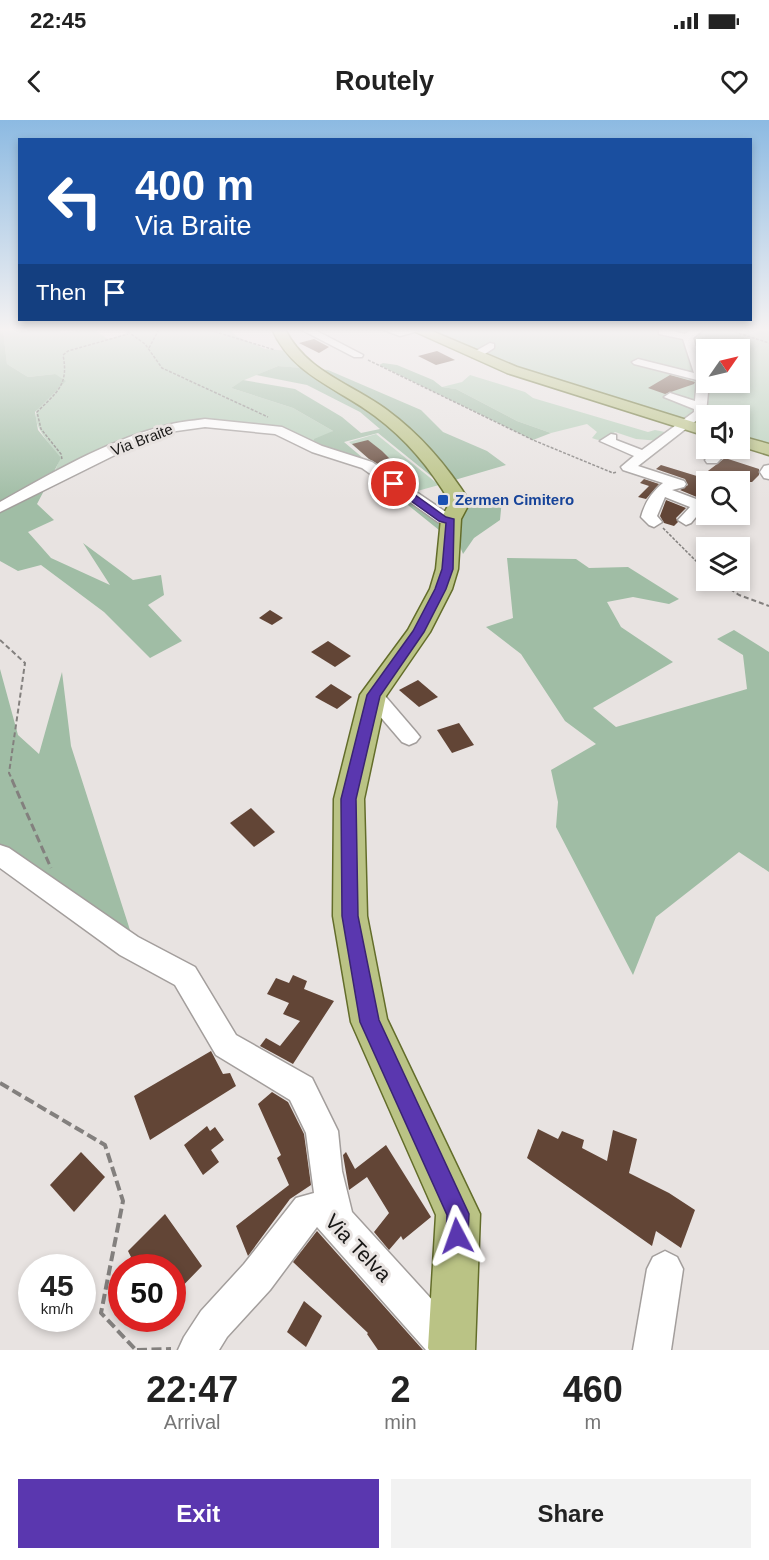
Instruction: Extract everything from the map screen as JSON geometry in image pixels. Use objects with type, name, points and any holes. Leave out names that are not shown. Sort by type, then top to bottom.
[{"type":"main road","points":[[336,386],[379,411],[399,428],[449,481],[460,502],[451,521],[447,569],[441,589],[418,632],[374,695],[349,799],[350,916],[369,1022],[458,1214],[453,1300],[453,1349]]},
{"type":"main road","points":[[565,386],[696,428]]},
{"type":"main road","points":[[750,444],[769,450]]},
{"type":"street","points":[[670,397],[696,406]]},
{"type":"street","points":[[686,520],[699,505],[671,486],[628,467],[696,415]]},
{"type":"street","name":"Via Braite","points":[[0,508],[52,479],[132,441],[181,425],[218,423],[288,433],[317,448],[367,465],[443,519],[451,521]]},
{"type":"street","points":[[611,438],[607,441],[627,451],[643,455]]},
{"type":"street","points":[[769,470],[767,471],[769,475]]},
{"type":"street","points":[[654,522],[650,517],[652,503],[671,486]]},
{"type":"street","points":[[374,695],[409,736]]},
{"type":"street","points":[[0,855],[129,946],[185,976],[226,1045],[301,1089],[322,1131],[326,1171],[337,1221]]},
{"type":"street","name":"Via Telva","points":[[197,1349],[214,1324],[257,1277],[308,1210],[323,1210],[337,1221],[439,1337],[453,1349]]},
{"type":"street","points":[[652,1350],[665,1269]]},
{"type":"path","points":[[52,479],[63,461],[61,454],[41,429],[37,412],[63,386]]},
{"type":"path","points":[[200,386],[240,402],[271,418],[288,433]]},
{"type":"path","points":[[423,386],[547,446],[613,473],[628,467]]},
{"type":"path","points":[[654,522],[662,526],[696,561]]},
{"type":"path","points":[[732,591],[739,596],[769,606]]},
{"type":"path","points":[[0,640],[25,663],[9,773],[51,869]]},
{"type":"path","points":[[0,1083],[105,1145],[123,1201],[101,1313],[136,1350],[197,1349]]},
{"type":"green space","points":[[0,386],[61,386],[35,412],[38,430],[61,458],[37,504],[54,520],[28,532],[51,558],[110,585],[83,543],[133,580],[161,575],[164,595],[148,605],[182,641],[150,658],[104,612],[41,565],[18,571],[0,561]]},
{"type":"green space","points":[[49,386],[234,386],[231,388],[293,408],[333,431],[314,447],[262,428],[181,425],[52,479],[60,458],[38,425],[37,410]]},
{"type":"green space","points":[[280,386],[295,389],[342,417],[361,433],[380,429],[360,412],[310,386],[366,386],[421,410],[443,432],[487,451],[506,465],[441,484],[378,433],[344,442],[440,523],[473,500],[502,499],[500,520],[474,538],[463,554],[455,534],[439,530],[362,468],[314,453],[314,439],[333,431],[293,408],[231,388]]},
{"type":"green space","points":[[423,386],[456,389],[517,421],[551,433],[533,440]]},
{"type":"green space","points":[[507,386],[525,392],[533,398],[648,432],[655,430],[670,433],[660,441],[636,439],[615,432],[605,440],[600,440],[592,438],[597,432],[587,424],[551,433],[517,421],[456,389],[442,387]]},
{"type":"green space","points":[[565,386],[696,386],[696,393],[750,393],[750,386],[769,386],[769,447],[750,441],[750,405],[696,405],[696,425]]},
{"type":"green space","points":[[376,434],[439,485],[410,493],[349,442]]},
{"type":"green space","points":[[507,558],[576,559],[589,568],[628,567],[679,599],[669,604],[633,597],[607,602],[621,627],[673,662],[593,708],[616,727],[747,689],[743,655],[717,639],[734,630],[769,652],[769,872],[739,852],[656,917],[633,975],[556,827],[558,802],[551,770],[596,744],[565,721],[521,654],[486,627],[513,618]]},
{"type":"green space","points":[[0,669],[18,735],[39,754],[62,672],[71,746],[137,952],[0,855]]},
{"type":"building","points":[[651,386],[687,386],[665,394],[648,388]]},
{"type":"building","points":[[368,440],[397,466],[387,469],[369,459],[352,444]]},
{"type":"building","points":[[724,459],[728,459],[759,469],[759,475],[750,482],[750,471],[708,471]]},
{"type":"building","points":[[661,465],[696,476],[696,497],[680,490],[688,485],[685,479],[656,469]]},
{"type":"building","points":[[644,479],[659,484],[646,499],[638,497],[649,486],[640,483]]},
{"type":"building","points":[[666,500],[686,508],[676,518],[678,522],[674,526],[664,523],[660,516]]},
{"type":"building","points":[[270,610],[283,618],[272,625],[259,618]]},
{"type":"building","points":[[328,641],[351,656],[335,667],[311,652]]},
{"type":"building","points":[[418,680],[438,697],[419,707],[399,690]]},
{"type":"building","points":[[331,684],[352,697],[337,709],[315,697]]},
{"type":"building","points":[[459,723],[474,745],[452,753],[437,730]]},
{"type":"building","points":[[251,808],[275,832],[254,847],[230,823]]},
{"type":"building","points":[[293,975],[307,981],[304,989],[334,1001],[293,1064],[260,1046],[266,1038],[280,1046],[300,1021],[283,1014],[289,1003],[267,994],[276,978],[289,983]]},
{"type":"building","points":[[211,1051],[223,1074],[230,1073],[236,1086],[150,1140],[134,1096]]},
{"type":"building","points":[[272,1092],[288,1102],[304,1134],[311,1185],[290,1199],[248,1256],[236,1226],[289,1185],[277,1158],[281,1155],[258,1104]]},
{"type":"building","points":[[207,1126],[210,1131],[215,1127],[224,1140],[211,1150],[219,1162],[203,1175],[184,1145]]},
{"type":"building","points":[[538,1129],[558,1139],[562,1131],[584,1140],[582,1148],[607,1161],[613,1130],[637,1139],[629,1173],[669,1193],[695,1210],[681,1248],[656,1231],[652,1246],[527,1158]]},
{"type":"building","points":[[386,1145],[431,1217],[403,1240],[401,1236],[389,1250],[374,1232],[389,1213],[367,1177],[349,1190],[343,1155],[346,1152],[355,1169]]},
{"type":"building","points":[[81,1152],[105,1177],[74,1212],[50,1185]]},
{"type":"building","points":[[165,1214],[202,1266],[186,1283],[186,1254],[130,1254],[128,1251]]},
{"type":"building","points":[[317,1231],[423,1350],[378,1350],[368,1333],[293,1262]]},
{"type":"building","points":[[304,1301],[322,1316],[306,1347],[287,1332]]},
{"type":"place","name":"Zermen Cimitero","points":[[443,500]]},
{"type":"route","points":[[394,484],[443,519],[451,521],[447,569],[441,589],[418,632],[374,695],[349,799],[350,916],[369,1022],[458,1214],[457,1236]]}]
